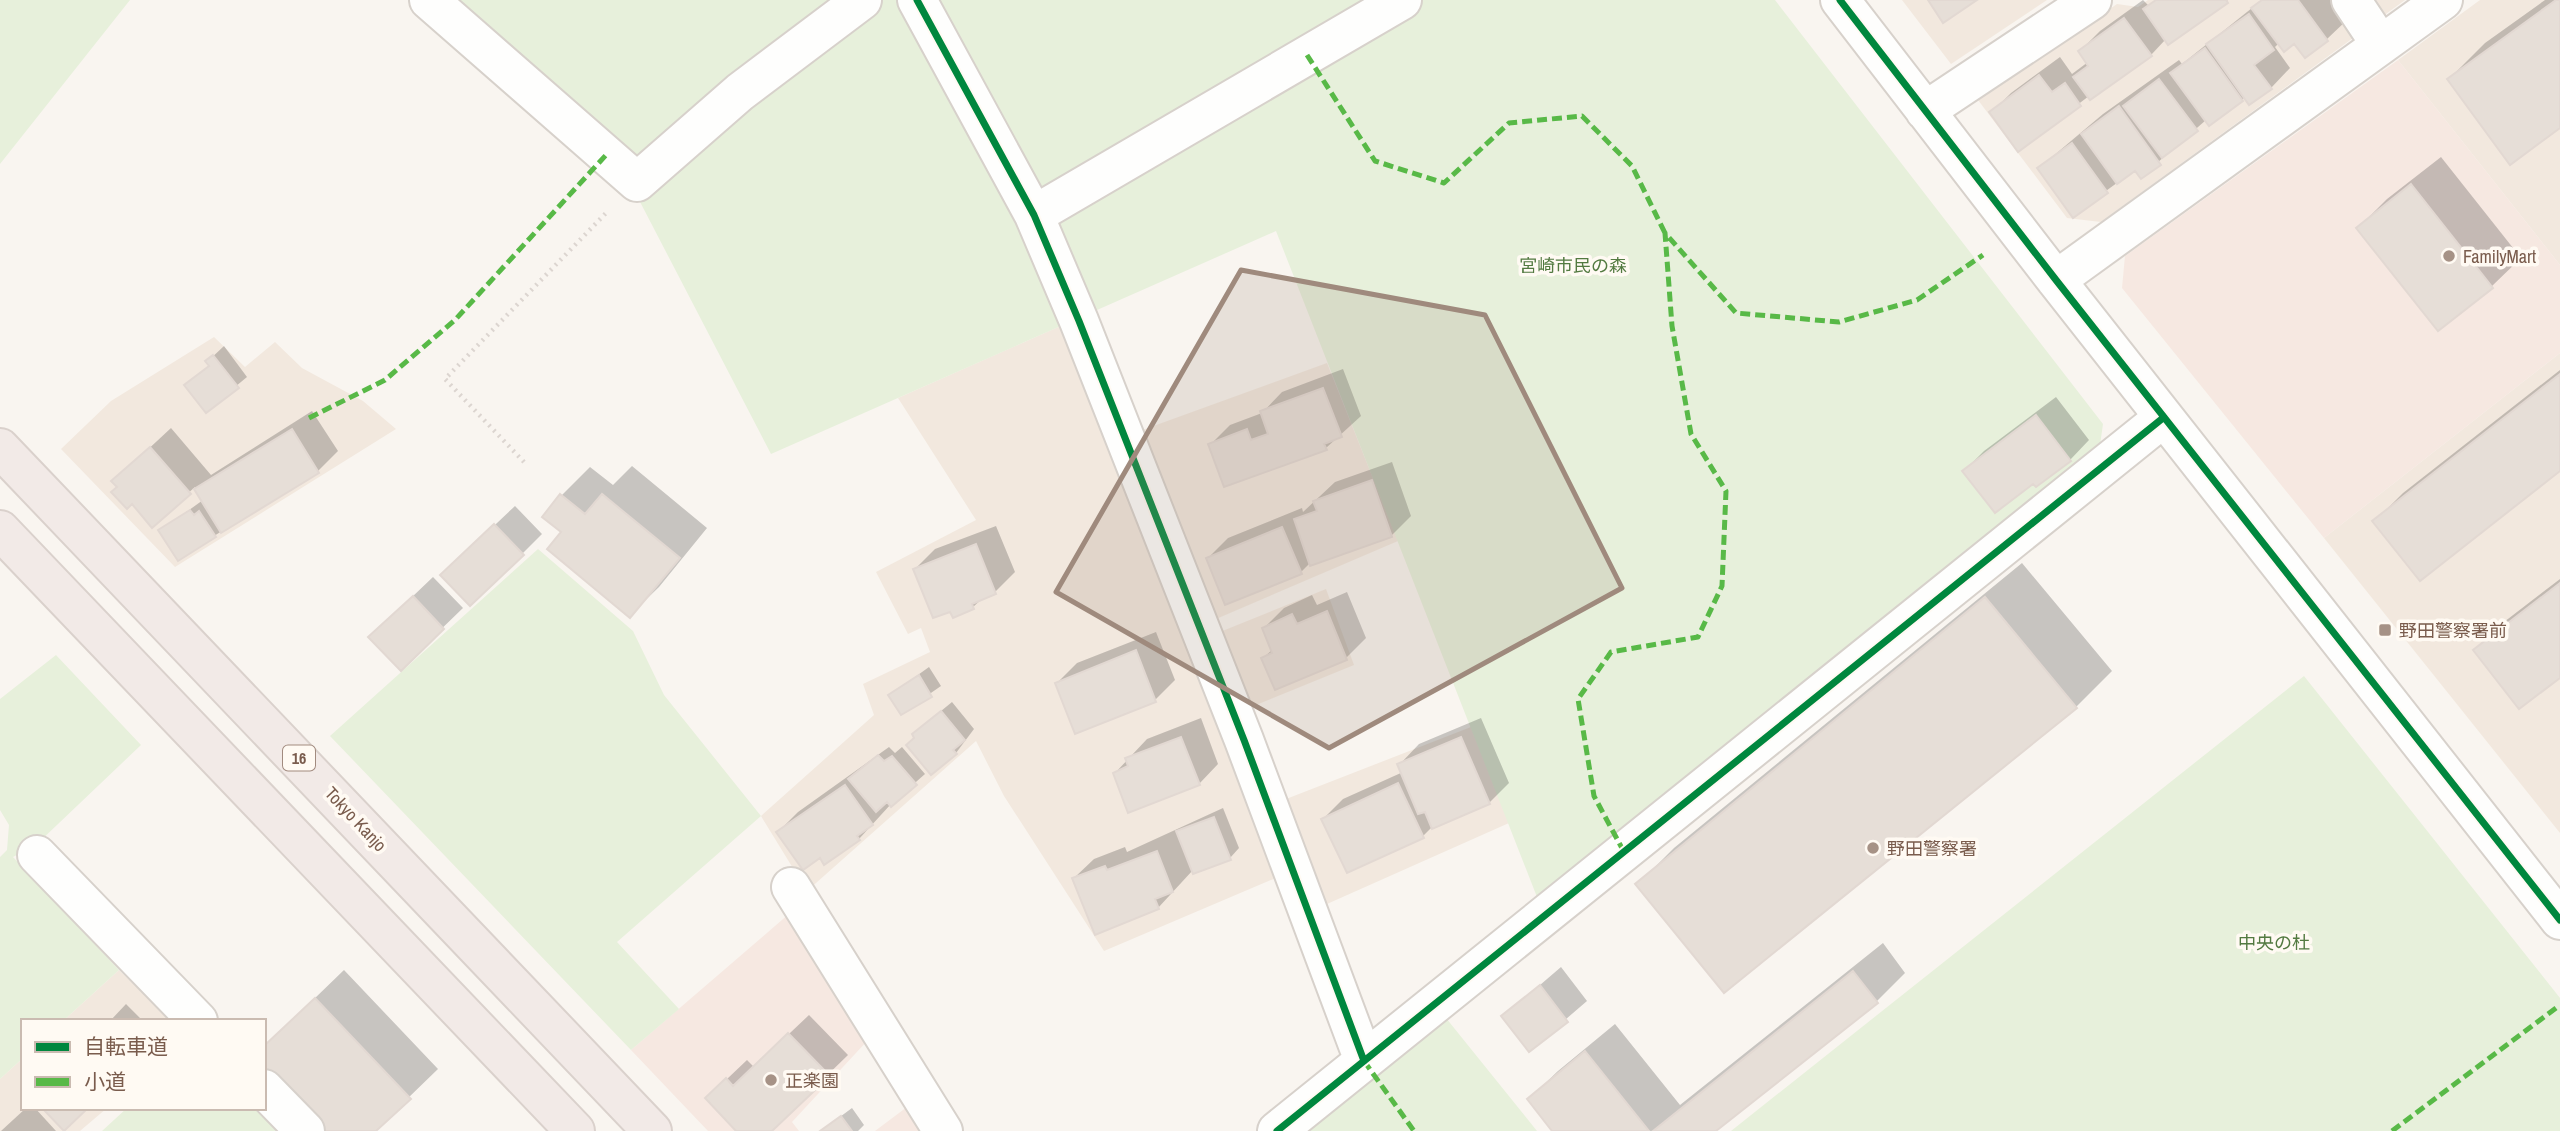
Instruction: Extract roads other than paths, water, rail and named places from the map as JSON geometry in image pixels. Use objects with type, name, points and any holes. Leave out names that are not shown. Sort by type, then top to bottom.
[{"type":"highway","name":"Tokyo Kanjo","points":[[0,448],[652,1131]]},
{"type":"highway","points":[[0,530],[575,1131]]},
{"type":"street","points":[[429,0],[637,182],[740,92],[862,0]]},
{"type":"street","points":[[918,0],[1034,215],[1079,321],[1244,740],[1364,1061]]},
{"type":"street","points":[[1034,215],[1402,0]]},
{"type":"street","points":[[1840,0],[2163,418],[2560,920]]},
{"type":"street","points":[[1926,111],[2092,0]]},
{"type":"street","points":[[2351,0],[2382,45]]},
{"type":"street","points":[[2056,280],[2443,0]]},
{"type":"street","points":[[1277,1131],[2163,418]]},
{"type":"street","points":[[37,855],[196,1019]]},
{"type":"street","points":[[791,887],[943,1131]]},
{"type":"street","points":[[266,1091],[305,1131]]},
{"type":"place","name":"FamilyMart","points":[[2449,256]]},
{"type":"place","name":"野田警察署前","points":[[2385,630]]},
{"type":"place","name":"野田警察署","points":[[1873,848]]},
{"type":"place","name":"正楽園","points":[[771,1080]]},
{"type":"park label","name":"宮崎市民の森","points":[[1573,265]]},
{"type":"park label","name":"中央の杜","points":[[2274,942]]}]
